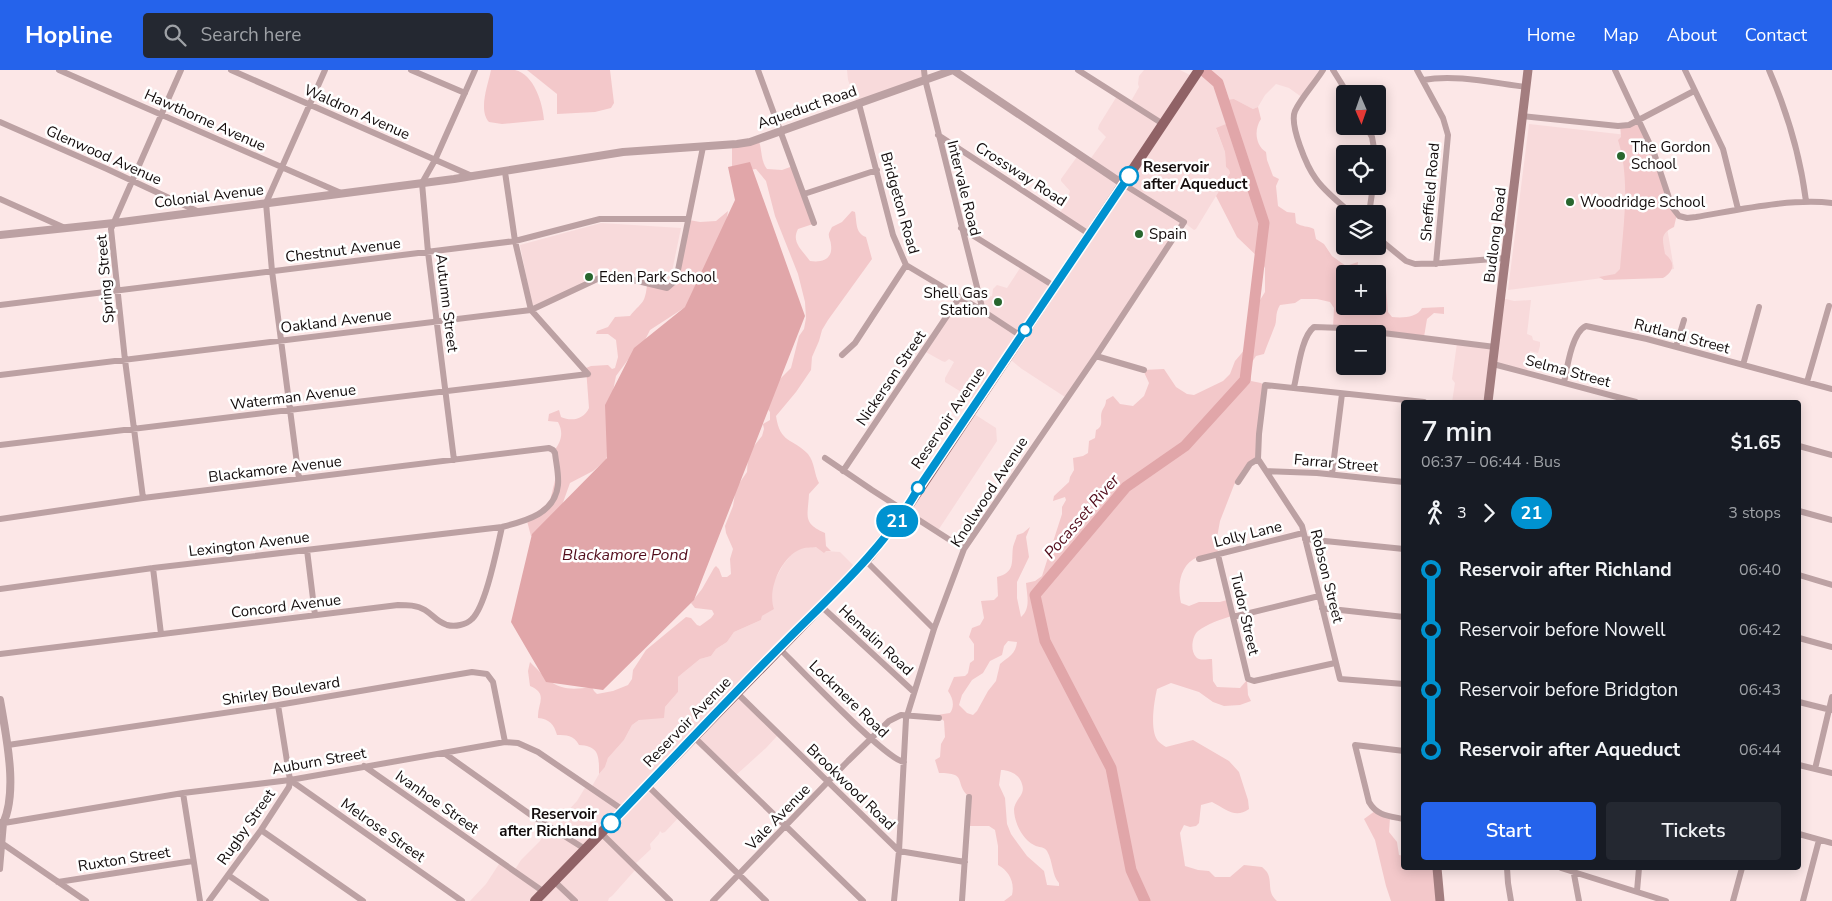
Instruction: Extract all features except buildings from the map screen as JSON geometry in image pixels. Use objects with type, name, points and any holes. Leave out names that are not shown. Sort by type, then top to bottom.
[{"type":"main road","name":"Reservoir Avenue","points":[[535,901],[885,538],[1199,70]]},
{"type":"main road","name":"Budlong Road","points":[[1488,400],[1528,70]]},
{"type":"main road","points":[[1437,870],[1440,901]]},
{"type":"street","name":"Hawthorne Avenue","points":[[59,70],[342,193]]},
{"type":"street","name":"Spring Street","points":[[144,498],[125,360],[111,229],[181,70]]},
{"type":"street","name":"Waldron Avenue","points":[[230,70],[473,176]]},
{"type":"street","points":[[298,479],[280,341],[266,203],[325,70]]},
{"type":"street","points":[[411,70],[464,93]]},
{"type":"street","points":[[422,183],[435,160],[474,70]]},
{"type":"street","points":[[758,70],[814,223]]},
{"type":"street","name":"Intervale Road","points":[[924,70],[938,135],[983,311]]},
{"type":"street","name":"Aqueduct Road","points":[[422,183],[505,172],[622,152],[702,148],[744,143],[953,70],[1123,184],[1184,222]]},
{"type":"street","points":[[1078,70],[1163,124]]},
{"type":"street","points":[[1323,70],[1295,110],[1293,118],[1306,160],[1316,179],[1343,205]]},
{"type":"street","points":[[1333,70],[1342,85]]},
{"type":"street","name":"Sheffield Road","points":[[1418,70],[1443,118],[1448,135],[1436,264]]},
{"type":"street","points":[[1616,70],[1654,154],[1676,213],[1679,216],[1687,218],[1738,209],[1806,201],[1832,203]]},
{"type":"street","points":[[1685,70],[1723,149],[1738,209]]},
{"type":"street","points":[[1769,70],[1791,126],[1802,167],[1806,201]]},
{"type":"street","points":[[1423,80],[1432,78],[1465,80],[1526,87]]},
{"type":"street","points":[[1522,116],[1618,126],[1629,125],[1637,119],[1694,91]]},
{"type":"street","name":"Bridgeton Road","points":[[858,104],[893,235],[906,265],[1021,336]]},
{"type":"street","name":"Glenwood Avenue","points":[[0,122],[197,211]]},
{"type":"street","name":"Crossway Road","points":[[938,135],[1089,234]]},
{"type":"street","points":[[688,220],[702,148]]},
{"type":"street","points":[[804,194],[877,170]]},
{"type":"street","points":[[505,172],[515,241],[531,310]]},
{"type":"street","name":"Colonial Avenue","points":[[0,235],[114,223],[422,183]]},
{"type":"street","name":"Autumn Street","points":[[422,183],[428,252],[454,460]]},
{"type":"street","points":[[0,199],[65,228]]},
{"type":"street","name":"Chestnut Avenue","points":[[0,305],[515,241],[600,219],[688,220]]},
{"type":"street","name":"Oakland Avenue","points":[[0,375],[531,310],[608,274],[667,288],[676,280],[688,220]]},
{"type":"street","name":"Knollwood Avenue","points":[[894,901],[899,852],[904,734],[914,692],[934,629],[964,549],[1096,356],[1184,222]]},
{"type":"street","points":[[961,228],[1054,286]]},
{"type":"street","points":[[1386,245],[1406,261],[1414,264],[1506,258]]},
{"type":"street","points":[[842,355],[855,343],[906,265]]},
{"type":"street","name":"Nickerson Street","points":[[843,471],[959,298]]},
{"type":"street","points":[[1807,382],[1828,306]]},
{"type":"street","points":[[1743,366],[1759,307]]},
{"type":"street","name":"Waterman Avenue","points":[[0,445],[588,374],[531,310]]},
{"type":"street","points":[[1676,347],[1684,320]]},
{"type":"street","points":[[1294,387],[1304,344],[1309,330],[1314,326],[1495,347]]},
{"type":"street","name":"Rutland Street","points":[[1564,383],[1576,337],[1580,328],[1586,326],[1676,347],[1832,389]]},
{"type":"street","points":[[1096,356],[1144,370]]},
{"type":"street","name":"Selma Street","points":[[1493,364],[1628,400]]},
{"type":"street","points":[[1238,482],[1250,464],[1258,459],[1265,385],[1404,400]]},
{"type":"street","points":[[1602,393],[1604,400]]},
{"type":"street","points":[[1332,474],[1342,394]]},
{"type":"street","points":[[1801,447],[1832,456]]},
{"type":"street","name":"Blackamore Avenue","points":[[0,519],[144,498],[548,448],[553,450]]},
{"type":"street","name":"Lexington Avenue","points":[[0,588],[502,527],[533,518],[546,509],[558,488],[555,453],[553,450]]},
{"type":"street","points":[[825,458],[964,549]]},
{"type":"street","name":"Robson Street","points":[[1258,459],[1300,522],[1340,680],[1401,684]]},
{"type":"street","name":"Farrar Street","points":[[1266,471],[1332,474],[1401,482]]},
{"type":"street","points":[[1801,512],[1832,520]]},
{"type":"street","name":"Concord Avenue","points":[[0,654],[409,605],[425,610],[434,618],[447,625],[458,625],[468,622],[480,606],[502,527]]},
{"type":"street","name":"Lolly Lane","points":[[1199,559],[1304,536],[1401,549]]},
{"type":"street","points":[[307,550],[316,615]]},
{"type":"street","name":"Tudor Street","points":[[1218,555],[1248,679],[1254,681],[1335,664]]},
{"type":"street","points":[[865,560],[934,629]]},
{"type":"street","points":[[153,568],[161,634]]},
{"type":"street","points":[[1801,577],[1832,585]]},
{"type":"street","points":[[1233,617],[1319,596]]},
{"type":"street","name":"Hemalin Road","points":[[821,606],[914,692]]},
{"type":"street","points":[[1322,608],[1401,617]]},
{"type":"street","points":[[1801,639],[1832,647]]},
{"type":"street","name":"Lockmere Road","points":[[779,648],[892,758],[904,762]]},
{"type":"street","name":"Shirley Boulevard","points":[[8,745],[278,705],[472,672],[487,674],[493,682],[505,742]]},
{"type":"street","name":"Brookwood Road","points":[[737,693],[899,852],[965,862]]},
{"type":"street","points":[[1815,769],[1832,697]]},
{"type":"street","points":[[0,700],[8,745],[10,792],[1,825],[3,844],[0,870]]},
{"type":"street","points":[[1801,703],[1830,710]]},
{"type":"street","name":"Rugby Street","points":[[209,901],[261,830],[289,787],[290,780],[278,705]]},
{"type":"street","name":"Vale Avenue","points":[[713,901],[871,738],[889,721],[901,715],[909,715]]},
{"type":"street","points":[[909,715],[939,718]]},
{"type":"street","points":[[694,737],[863,901]]},
{"type":"street","name":"Auburn Street","points":[[1,825],[183,793],[290,780],[505,742],[518,743],[538,752],[623,810]]},
{"type":"street","points":[[1401,751],[1355,746],[1369,802],[1377,812],[1401,818]]},
{"type":"street","points":[[444,753],[585,849]]},
{"type":"street","name":"Ivanhoe Street","points":[[364,766],[544,892]]},
{"type":"street","points":[[1801,766],[1832,774]]},
{"type":"street","name":"Melrose Street","points":[[290,780],[462,901]]},
{"type":"street","points":[[647,785],[766,901]]},
{"type":"street","points":[[183,793],[200,901]]},
{"type":"street","points":[[962,901],[969,797]]},
{"type":"street","points":[[261,830],[363,901]]},
{"type":"street","points":[[601,833],[670,901]]},
{"type":"street","points":[[1801,835],[1832,843]]},
{"type":"street","points":[[1803,901],[1820,840]]},
{"type":"street","points":[[3,844],[86,901]]},
{"type":"street","name":"Ruxton Street","points":[[58,882],[193,861]]},
{"type":"street","points":[[1507,870],[1511,901]]},
{"type":"street","points":[[1573,870],[1579,901]]},
{"type":"street","points":[[1576,870],[1666,901]]},
{"type":"street","points":[[1637,891],[1639,870]]},
{"type":"street","points":[[1733,901],[1741,870]]},
{"type":"street","points":[[228,874],[266,901]]},
{"type":"street","points":[[554,881],[574,901]]},
{"type":"shaded area","points":[[491,70],[515,70],[527,77],[536,90],[542,106],[544,120],[502,124],[489,122],[484,111],[484,104]]},
{"type":"shaded area","points":[[527,70],[610,70],[614,103],[611,108],[595,112],[557,114],[557,94]]},
{"type":"shaded area","points":[[847,70],[924,70],[924,79],[857,103],[848,80]]},
{"type":"shaded area","points":[[1144,70],[1180,70],[1194,77],[1199,70],[1324,70],[1303,98],[1289,88],[1276,84],[1265,95],[1258,107],[1253,109],[1234,99],[1231,123],[1216,129],[1225,152],[1226,167],[1230,173],[1196,229],[1194,230],[1186,224],[1065,397],[1007,357],[976,401],[945,382],[945,378],[954,362],[949,359],[945,362],[942,361],[924,351],[959,298],[979,309],[981,299],[992,296],[993,289],[997,285],[1007,288],[1022,265],[1053,286],[1088,236],[1059,214],[1066,204],[1070,191],[1061,179],[1079,154],[1089,160],[1091,158],[1106,137],[1098,129],[1099,125],[1117,96],[1130,103],[1139,87],[1139,76]]},
{"type":"shaded area","points":[[1234,99],[1253,109],[1258,107],[1261,119],[1257,127],[1257,137],[1262,149],[1266,152],[1273,176],[1279,179],[1276,186],[1278,206],[1287,212],[1295,213],[1296,223],[1314,229],[1316,239],[1324,244],[1332,256],[1345,265],[1336,265],[1336,315],[1386,315],[1386,288],[1388,312],[1392,317],[1413,316],[1422,308],[1444,307],[1444,314],[1434,313],[1427,319],[1424,337],[1386,333],[1386,325],[1336,325],[1336,327],[1333,327],[1334,308],[1330,302],[1317,299],[1301,299],[1295,303],[1280,305],[1264,354],[1256,356],[1250,365],[1251,381],[1265,386],[1257,456],[1243,469],[1234,485],[1220,521],[1216,543],[1218,552],[1192,560],[1181,576],[1179,589],[1181,603],[1189,606],[1199,602],[1227,600],[1232,616],[1214,622],[1198,631],[1193,640],[1192,647],[1194,654],[1199,659],[1212,659],[1213,681],[1217,687],[1240,688],[1247,680],[1248,695],[1251,701],[1240,705],[1224,706],[1213,702],[1199,692],[1171,683],[1157,689],[1153,725],[1159,742],[1166,747],[1193,740],[1229,761],[1239,772],[1248,800],[1249,809],[1239,813],[1230,812],[1212,802],[1201,805],[1199,823],[1196,826],[1190,827],[1184,825],[1180,833],[1185,866],[1209,871],[1215,877],[1230,877],[1244,865],[1262,867],[1268,873],[1272,895],[1277,901],[1004,901],[1012,895],[1013,886],[1008,874],[998,865],[998,846],[995,830],[989,826],[968,826],[969,797],[964,792],[957,777],[948,773],[939,773],[935,760],[940,757],[941,744],[945,737],[944,721],[937,715],[950,713],[953,702],[948,691],[954,677],[965,676],[968,673],[970,663],[974,660],[974,644],[969,637],[972,628],[980,625],[984,618],[981,601],[994,600],[998,596],[997,577],[1010,569],[1017,535],[1030,527],[1026,537],[1029,557],[1017,582],[1017,598],[1021,617],[1026,610],[1028,602],[1026,583],[1035,581],[1042,576],[1062,514],[1062,507],[1066,500],[1065,497],[1053,501],[1054,496],[1069,482],[1074,470],[1073,458],[1088,453],[1089,441],[1095,438],[1096,430],[1101,424],[1101,414],[1106,400],[1113,396],[1120,404],[1133,406],[1144,396],[1149,383],[1143,370],[1164,369],[1176,387],[1187,394],[1194,395],[1223,381],[1230,374],[1235,361],[1246,348],[1247,332],[1257,305],[1265,292],[1265,268],[1260,259],[1237,237],[1216,196],[1230,173],[1226,167],[1225,152],[1216,128],[1231,122],[1227,100]],"holes":[[[1008,641],[1017,642],[1015,650],[1000,664],[996,681],[977,711],[973,715],[967,713],[959,705],[962,695],[972,680],[983,673],[990,661],[1002,655],[1004,646]],[[1001,770],[1008,771],[1019,778],[1023,788],[1014,809],[1017,825],[1026,839],[1047,851],[1059,886],[1047,885],[1044,871],[1027,856],[1011,834],[1007,824],[1005,798],[999,785]]]},
{"type":"shaded area","points":[[1636,118],[1677,214],[1674,227],[1666,232],[1663,238],[1665,254],[1669,257],[1672,267],[1670,273],[1663,278],[1604,280],[1599,277],[1615,274],[1620,269],[1625,188],[1622,156],[1618,140],[1621,137],[1620,124],[1627,123]]},
{"type":"shaded area","points":[[1529,124],[1636,136],[1662,198],[1674,269],[1508,290]]},
{"type":"shaded area","points":[[759,141],[767,169],[782,170],[793,166],[813,224],[798,229],[796,238],[798,246],[810,261],[822,261],[828,257],[831,250],[829,233],[832,227],[842,222],[852,211],[855,212],[858,230],[866,237],[872,259],[822,330],[812,357],[811,370],[776,416],[784,436],[808,454],[812,461],[819,483],[809,494],[808,518],[813,526],[825,533],[826,546],[831,551],[824,553],[816,547],[804,548],[787,559],[774,584],[772,601],[774,609],[762,616],[761,620],[734,632],[727,642],[716,649],[711,656],[700,659],[678,677],[678,692],[665,707],[664,718],[639,720],[632,725],[624,740],[608,758],[605,767],[599,774],[599,762],[595,750],[579,745],[570,736],[557,735],[550,723],[538,718],[541,696],[536,689],[530,686],[528,671],[530,662],[551,682],[564,688],[592,687],[597,694],[613,691],[628,685],[632,679],[633,670],[646,650],[686,617],[691,618],[700,626],[714,614],[712,610],[695,608],[691,603],[716,566],[722,577],[727,577],[731,574],[730,559],[733,549],[725,526],[733,506],[736,488],[747,472],[750,451],[762,436],[763,424],[770,420],[770,412],[766,407],[774,385],[791,368],[799,336],[804,329],[806,318],[805,302],[798,274],[775,216],[766,181],[756,169],[740,171],[732,168],[732,145]]},
{"type":"shaded area","points":[[728,211],[726,223],[687,306],[650,330],[644,342],[616,376],[613,391],[609,449],[606,460],[593,471],[570,483],[561,508],[537,539],[531,536],[527,521],[550,501],[557,472],[554,451],[560,441],[561,430],[558,422],[548,421],[549,414],[559,410],[561,417],[573,419],[584,415],[589,408],[586,368],[608,365],[612,369],[615,368],[618,357],[616,340],[608,334],[596,334],[597,331],[608,327],[615,317],[630,316],[644,300],[647,285],[663,288],[677,280],[689,220],[700,222],[716,221]]},
{"type":"shaded area","points":[[601,223],[681,228],[670,281],[662,283],[612,272],[532,306],[520,245]]},
{"type":"shaded area","points":[[1502,298],[1514,301],[1531,300],[1527,334],[1532,336],[1533,340],[1540,342],[1540,346],[1538,353],[1530,351],[1527,371],[1494,365],[1488,400],[1452,400],[1455,383],[1452,379],[1457,343],[1494,347]]},
{"type":"shaded area","points":[[971,412],[996,428],[997,441],[937,532],[907,514]]},
{"type":"shaded area","points":[[816,547],[826,551],[840,552],[856,568],[738,691],[778,735],[766,748],[735,776],[695,739],[648,783],[679,817],[665,832],[662,833],[660,831],[650,844],[651,849],[634,865],[636,869],[608,901],[470,901],[486,884],[499,864],[514,871],[521,860],[540,841],[548,827],[555,830],[562,817],[577,801],[586,786],[591,788],[605,767],[608,758],[624,740],[632,725],[665,707],[678,692],[678,677],[700,659],[711,656],[716,649],[727,642],[734,632],[761,620],[762,616],[770,611],[772,585],[791,555],[801,548]]},
{"type":"shaded area","points":[[1375,811],[1390,818],[1389,832],[1397,842],[1399,855],[1401,855],[1401,870],[1436,870],[1439,901],[1391,901],[1375,840],[1364,819]]},
{"type":"water","name":"Blackamore Pond","points":[[750,162],[805,316],[694,600],[603,690],[546,682],[511,622],[532,534],[607,458],[605,405],[634,348],[685,307],[735,200],[728,167]]},
{"type":"waterway","name":"Pocasset River","points":[[1145,901],[1131,870],[1111,768],[1045,641],[1035,595],[1126,487],[1185,446],[1245,380],[1264,223],[1218,83],[1203,70]]},
{"type":"bus line","name":"21","points":[[611,823],[885,538],[1129,176]]},
{"type":"place","name":"The Gordon School","points":[[1621,156]]},
{"type":"place","name":"Reservoir after Aqueduct","points":[[1129,176]]},
{"type":"place","name":"Woodridge School","points":[[1570,202]]},
{"type":"place","name":"Spain","points":[[1139,234]]},
{"type":"place","name":"Eden Park School","points":[[589,277]]},
{"type":"place","name":"Shell Gas Station","points":[[998,302]]},
{"type":"place","name":"Reservoir after Richland","points":[[611,823]]}]
